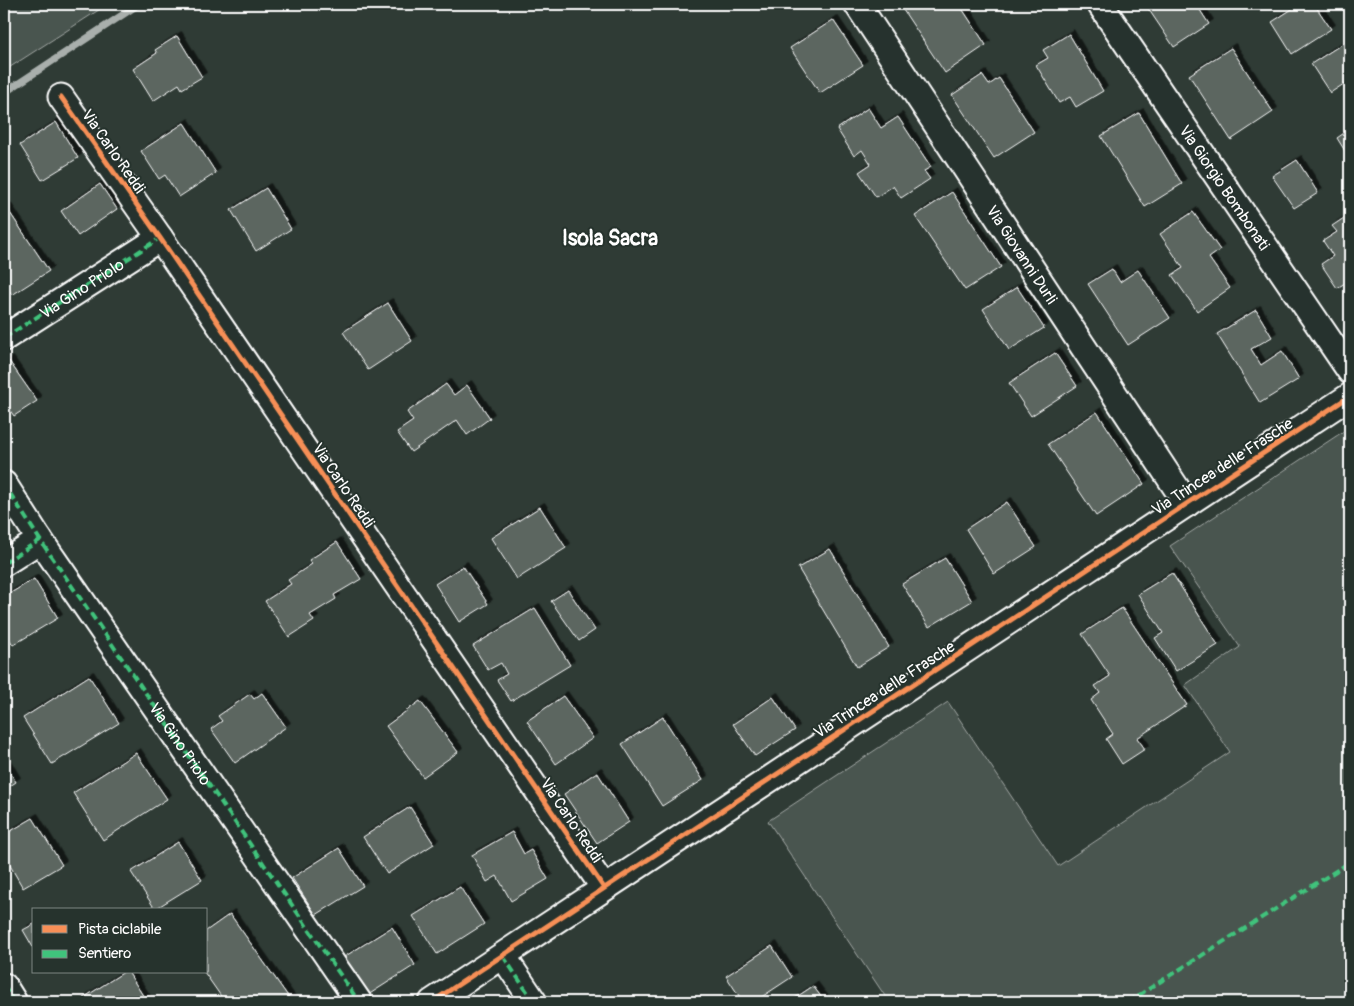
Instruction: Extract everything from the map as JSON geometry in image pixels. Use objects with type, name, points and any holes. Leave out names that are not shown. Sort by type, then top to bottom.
[{"type":"street","name":"Via Giovanni Durli","points":[[857,4],[1187,504]]},
{"type":"street","name":"Via Giorgio Bombonati","points":[[1100,4],[1350,371]]},
{"type":"street","name":"Via Carlo Reddi","points":[[61,97],[160,238],[604,888]]},
{"type":"street","name":"Via Gino Priolo","points":[[4,338],[160,238]]},
{"type":"street","name":"Via Trincea delle Frasche","points":[[432,1002],[1350,396]]},
{"type":"street","name":"Via Gino Priolo","points":[[4,484],[40,540],[359,1002]]},
{"type":"street","points":[[4,563],[40,540]]},
{"type":"street","points":[[504,956],[534,1002]]},
{"type":"street","points":[[4,986],[14,1002]]},
{"type":"shaded area","points":[[4,4],[108,4],[4,71]]},
{"type":"shaded area","points":[[1350,427],[1350,1002],[889,1002],[768,821],[948,702],[1058,866],[1230,752],[1185,685],[1240,647],[1170,546]]},
{"type":"building","points":[[899,4],[959,4],[986,45],[945,73]]},
{"type":"building","points":[[1145,4],[1196,4],[1209,24],[1174,47]]},
{"type":"building","points":[[1300,4],[1314,4],[1331,29],[1292,54],[1272,22]]},
{"type":"building","points":[[833,20],[863,65],[820,93],[790,48]]},
{"type":"building","points":[[1069,34],[1103,91],[1076,107],[1070,97],[1059,103],[1036,65],[1048,58],[1043,50]]},
{"type":"building","points":[[177,36],[202,77],[182,89],[179,84],[153,101],[133,69],[157,53],[155,50]]},
{"type":"building","points":[[1350,39],[1350,65],[1348,66],[1350,80],[1330,93],[1311,64]]},
{"type":"building","points":[[1231,48],[1273,112],[1231,140],[1189,75]]},
{"type":"building","points":[[982,75],[989,85],[999,78],[1034,132],[994,158],[952,95]]},
{"type":"building","points":[[868,108],[881,128],[898,117],[931,167],[924,171],[930,179],[901,198],[893,186],[876,197],[859,172],[871,164],[862,150],[854,156],[837,129]]},
{"type":"building","points":[[1139,113],[1182,184],[1145,207],[1101,136]]},
{"type":"building","points":[[56,122],[78,158],[42,180],[20,145]]},
{"type":"building","points":[[184,123],[216,173],[179,197],[165,175],[159,179],[141,151]]},
{"type":"building","points":[[1350,129],[1350,159],[1337,138]]},
{"type":"building","points":[[1297,160],[1318,193],[1294,208],[1272,176]]},
{"type":"building","points":[[100,184],[117,209],[78,236],[61,211]]},
{"type":"building","points":[[266,188],[291,229],[256,251],[231,210]]},
{"type":"building","points":[[952,192],[1001,267],[965,290],[915,216]]},
{"type":"building","points":[[4,204],[49,271],[12,295],[4,282]]},
{"type":"building","points":[[1193,212],[1220,250],[1209,258],[1230,288],[1197,311],[1172,275],[1183,268],[1160,234]]},
{"type":"building","points":[[1350,214],[1350,280],[1337,288],[1321,264],[1333,256],[1323,241],[1337,232],[1332,226]]},
{"type":"building","points":[[1112,269],[1120,282],[1138,270],[1170,318],[1128,345],[1088,284]]},
{"type":"building","points":[[1017,287],[1044,328],[1009,350],[983,309]]},
{"type":"building","points":[[388,303],[412,341],[368,370],[343,332]]},
{"type":"building","points":[[1256,310],[1272,337],[1251,349],[1261,365],[1282,351],[1299,379],[1260,403],[1217,334]]},
{"type":"building","points":[[1055,353],[1077,386],[1031,416],[1009,383]]},
{"type":"building","points":[[9,361],[37,401],[14,416],[4,402],[4,364]]},
{"type":"building","points":[[446,384],[454,395],[467,385],[490,418],[467,435],[457,420],[411,452],[397,432],[413,421],[407,412]]},
{"type":"building","points":[[1097,412],[1144,484],[1096,516],[1048,444]]},
{"type":"building","points":[[1007,502],[1036,547],[994,574],[966,529]]},
{"type":"building","points":[[540,507],[566,548],[517,579],[491,538]]},
{"type":"building","points":[[337,542],[361,579],[334,595],[336,599],[310,615],[314,621],[289,637],[265,601],[291,584],[288,580],[312,564],[309,560]]},
{"type":"building","points":[[830,549],[889,647],[857,667],[798,568]]},
{"type":"building","points":[[945,558],[972,601],[929,627],[902,584]]},
{"type":"building","points":[[463,566],[488,604],[459,622],[435,584]]},
{"type":"building","points":[[1172,573],[1218,645],[1176,671],[1155,638],[1163,633],[1138,594]]},
{"type":"building","points":[[34,579],[58,618],[13,645],[4,630],[4,597]]},
{"type":"building","points":[[568,590],[595,630],[579,641],[551,601]]},
{"type":"building","points":[[535,608],[570,665],[511,701],[497,680],[507,674],[501,663],[488,670],[473,646]]},
{"type":"building","points":[[1122,608],[1187,705],[1137,738],[1145,749],[1122,764],[1106,739],[1113,734],[1091,700],[1100,693],[1095,686],[1110,676],[1082,634]]},
{"type":"building","points":[[89,676],[119,723],[52,764],[23,718]]},
{"type":"building","points":[[262,693],[286,727],[235,763],[211,729],[222,721],[218,716],[250,694],[254,699]]},
{"type":"building","points":[[563,696],[593,738],[556,764],[527,721]]},
{"type":"building","points":[[773,697],[795,730],[755,756],[733,724]]},
{"type":"building","points":[[420,701],[458,752],[423,777],[386,726]]},
{"type":"building","points":[[663,717],[703,780],[662,806],[622,744]]},
{"type":"building","points":[[136,753],[167,799],[103,840],[73,793]]},
{"type":"building","points":[[4,762],[16,782],[4,790]]},
{"type":"building","points":[[597,772],[629,822],[597,843],[564,794]]},
{"type":"building","points":[[410,807],[434,844],[387,874],[363,837]]},
{"type":"building","points":[[33,818],[62,865],[23,888],[4,855],[4,835]]},
{"type":"building","points":[[512,832],[524,854],[531,850],[548,879],[511,901],[497,876],[487,882],[472,855]]},
{"type":"building","points":[[178,842],[202,880],[154,908],[131,872]]},
{"type":"building","points":[[339,848],[363,886],[316,915],[292,878]]},
{"type":"building","points":[[460,887],[484,924],[437,954],[413,916]]},
{"type":"building","points":[[230,914],[292,1002],[225,1002],[205,974],[208,974],[208,930]]},
{"type":"building","points":[[32,925],[32,946],[23,930]]},
{"type":"building","points":[[392,927],[415,965],[368,995],[344,957]]},
{"type":"building","points":[[772,946],[792,977],[754,1002],[743,1002],[726,976]]},
{"type":"building","points":[[121,974],[129,974],[147,1002],[77,1002]]},
{"type":"building","points":[[813,986],[825,1002],[797,1002],[795,998]]},
{"type":"waterway","points":[[4,93],[139,4]]},
{"type":"marked path","points":[[4,338],[160,238]]},
{"type":"marked path","points":[[4,484],[40,540],[359,1002]]},
{"type":"marked path","points":[[4,563],[40,540]]},
{"type":"marked path","points":[[1128,1002],[1350,862]]},
{"type":"marked path","points":[[503,956],[534,1002]]},
{"type":"marked path","points":[[4,986],[14,1002]]},
{"type":"cycle path","points":[[61,97],[160,238],[604,888]]},
{"type":"cycle path","points":[[432,1002],[1350,396]]},
{"type":"district","name":"Isola Sacra","points":[[610,238]]}]
